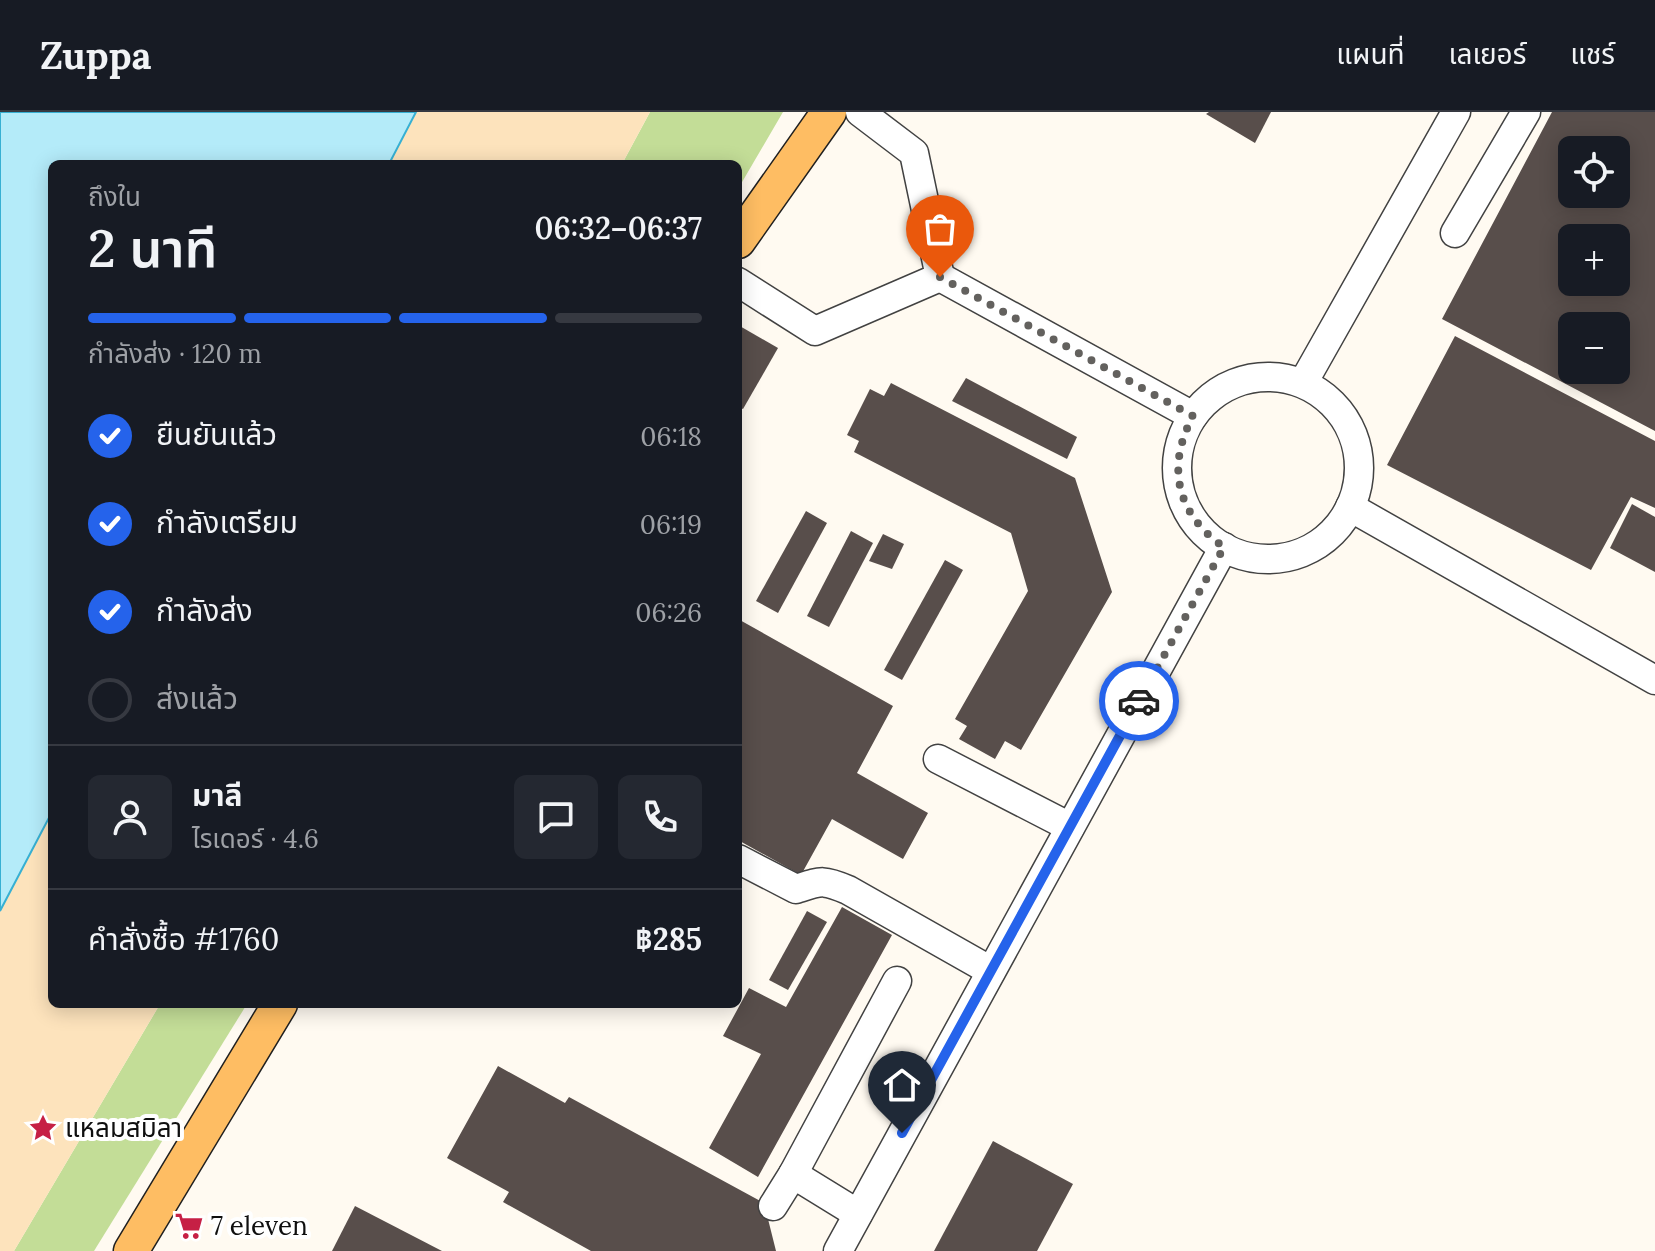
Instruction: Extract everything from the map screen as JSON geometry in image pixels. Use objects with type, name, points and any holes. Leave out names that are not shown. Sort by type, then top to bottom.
[{"type":"main road","points":[[742,235],[829,112]]},
{"type":"main road","points":[[131,1251],[278,1008]]},
{"type":"lane","points":[[860,112],[914,153],[940,277],[1193,416]]},
{"type":"lane","points":[[1303,383],[1456,112]]},
{"type":"lane","points":[[1455,233],[1526,112]]},
{"type":"lane","points":[[742,285],[815,331],[940,277]]},
{"type":"lane","points":[[1268,376],[1303,383],[1331,401],[1353,435],[1359,459],[1356,492],[1342,521],[1331,534],[1303,552],[1271,559],[1239,554],[1224,547],[1198,525],[1182,496],[1178,463],[1180,447],[1193,416],[1218,391],[1234,383],[1268,376]]},
{"type":"lane","points":[[1350,507],[1655,680]]},
{"type":"lane","points":[[838,1251],[1224,547]]},
{"type":"lane","points":[[938,759],[1070,827]]},
{"type":"lane","points":[[742,861],[796,889],[822,881],[840,886],[991,971]]},
{"type":"lane","points":[[773,1206],[897,981]]},
{"type":"lane","points":[[793,1174],[858,1214]]},
{"type":"green space","points":[[650,112],[783,112],[742,182],[742,160],[624,160]]},
{"type":"green space","points":[[158,1008],[245,1008],[94,1251],[14,1251]]},
{"type":"sand","points":[[416,112],[650,112],[624,160],[391,160]]},
{"type":"sand","name":"แหลมสมิลา","points":[[48,820],[48,1008],[158,1008],[14,1251],[0,1251],[0,911]]},
{"type":"water","points":[[0,112],[416,112],[391,160],[48,160],[48,820],[0,911]]},
{"type":"building","points":[[1271,112],[1255,143],[1206,114]]},
{"type":"building","points":[[1552,112],[1655,112],[1655,431],[1566,384],[1630,384],[1630,312],[1558,312],[1558,380],[1442,319]]},
{"type":"building","points":[[742,327],[778,348],[742,409]]},
{"type":"building","points":[[1455,336],[1655,441],[1655,508],[1631,497],[1591,570],[1387,465]]},
{"type":"building","points":[[966,378],[1077,437],[1067,459],[952,401]]},
{"type":"building","points":[[891,383],[1075,478],[1112,592],[1021,750],[1005,741],[995,759],[959,739],[967,726],[955,719],[1028,591],[1011,533],[854,452],[859,441],[847,435],[870,389],[884,396]]},
{"type":"building","points":[[1632,504],[1655,517],[1655,572],[1610,548]]},
{"type":"building","points":[[806,511],[827,523],[778,613],[756,601]]},
{"type":"building","points":[[851,531],[873,543],[829,627],[807,616]]},
{"type":"building","points":[[883,534],[904,544],[892,569],[869,561]]},
{"type":"building","points":[[945,560],[963,570],[902,680],[884,670]]},
{"type":"building","points":[[742,621],[893,706],[857,773],[928,813],[903,859],[832,819],[801,875],[742,842]]},
{"type":"building","points":[[842,907],[892,935],[758,1177],[709,1148],[761,1054],[723,1036],[738,1008],[742,1008],[749,988],[786,1007]]},
{"type":"building","points":[[807,911],[827,922],[788,990],[769,980]]},
{"type":"building","points":[[498,1066],[565,1103],[569,1097],[764,1203],[776,1251],[591,1251],[503,1202],[509,1192],[447,1158]]},
{"type":"building","points":[[993,1141],[1073,1184],[1037,1251],[934,1251]]},
{"type":"building","points":[[355,1206],[442,1251],[332,1251]]},
{"type":"way so far","points":[[940,277],[1193,416],[1180,447],[1178,463],[1182,496],[1198,525],[1224,547],[1139,701]]},
{"type":"place","name":"แหลมสมิลา","points":[[43,1128]]},
{"type":"place","name":"7 eleven","points":[[189,1226]]},
{"type":"route","points":[[902,1133],[1139,701]]}]
